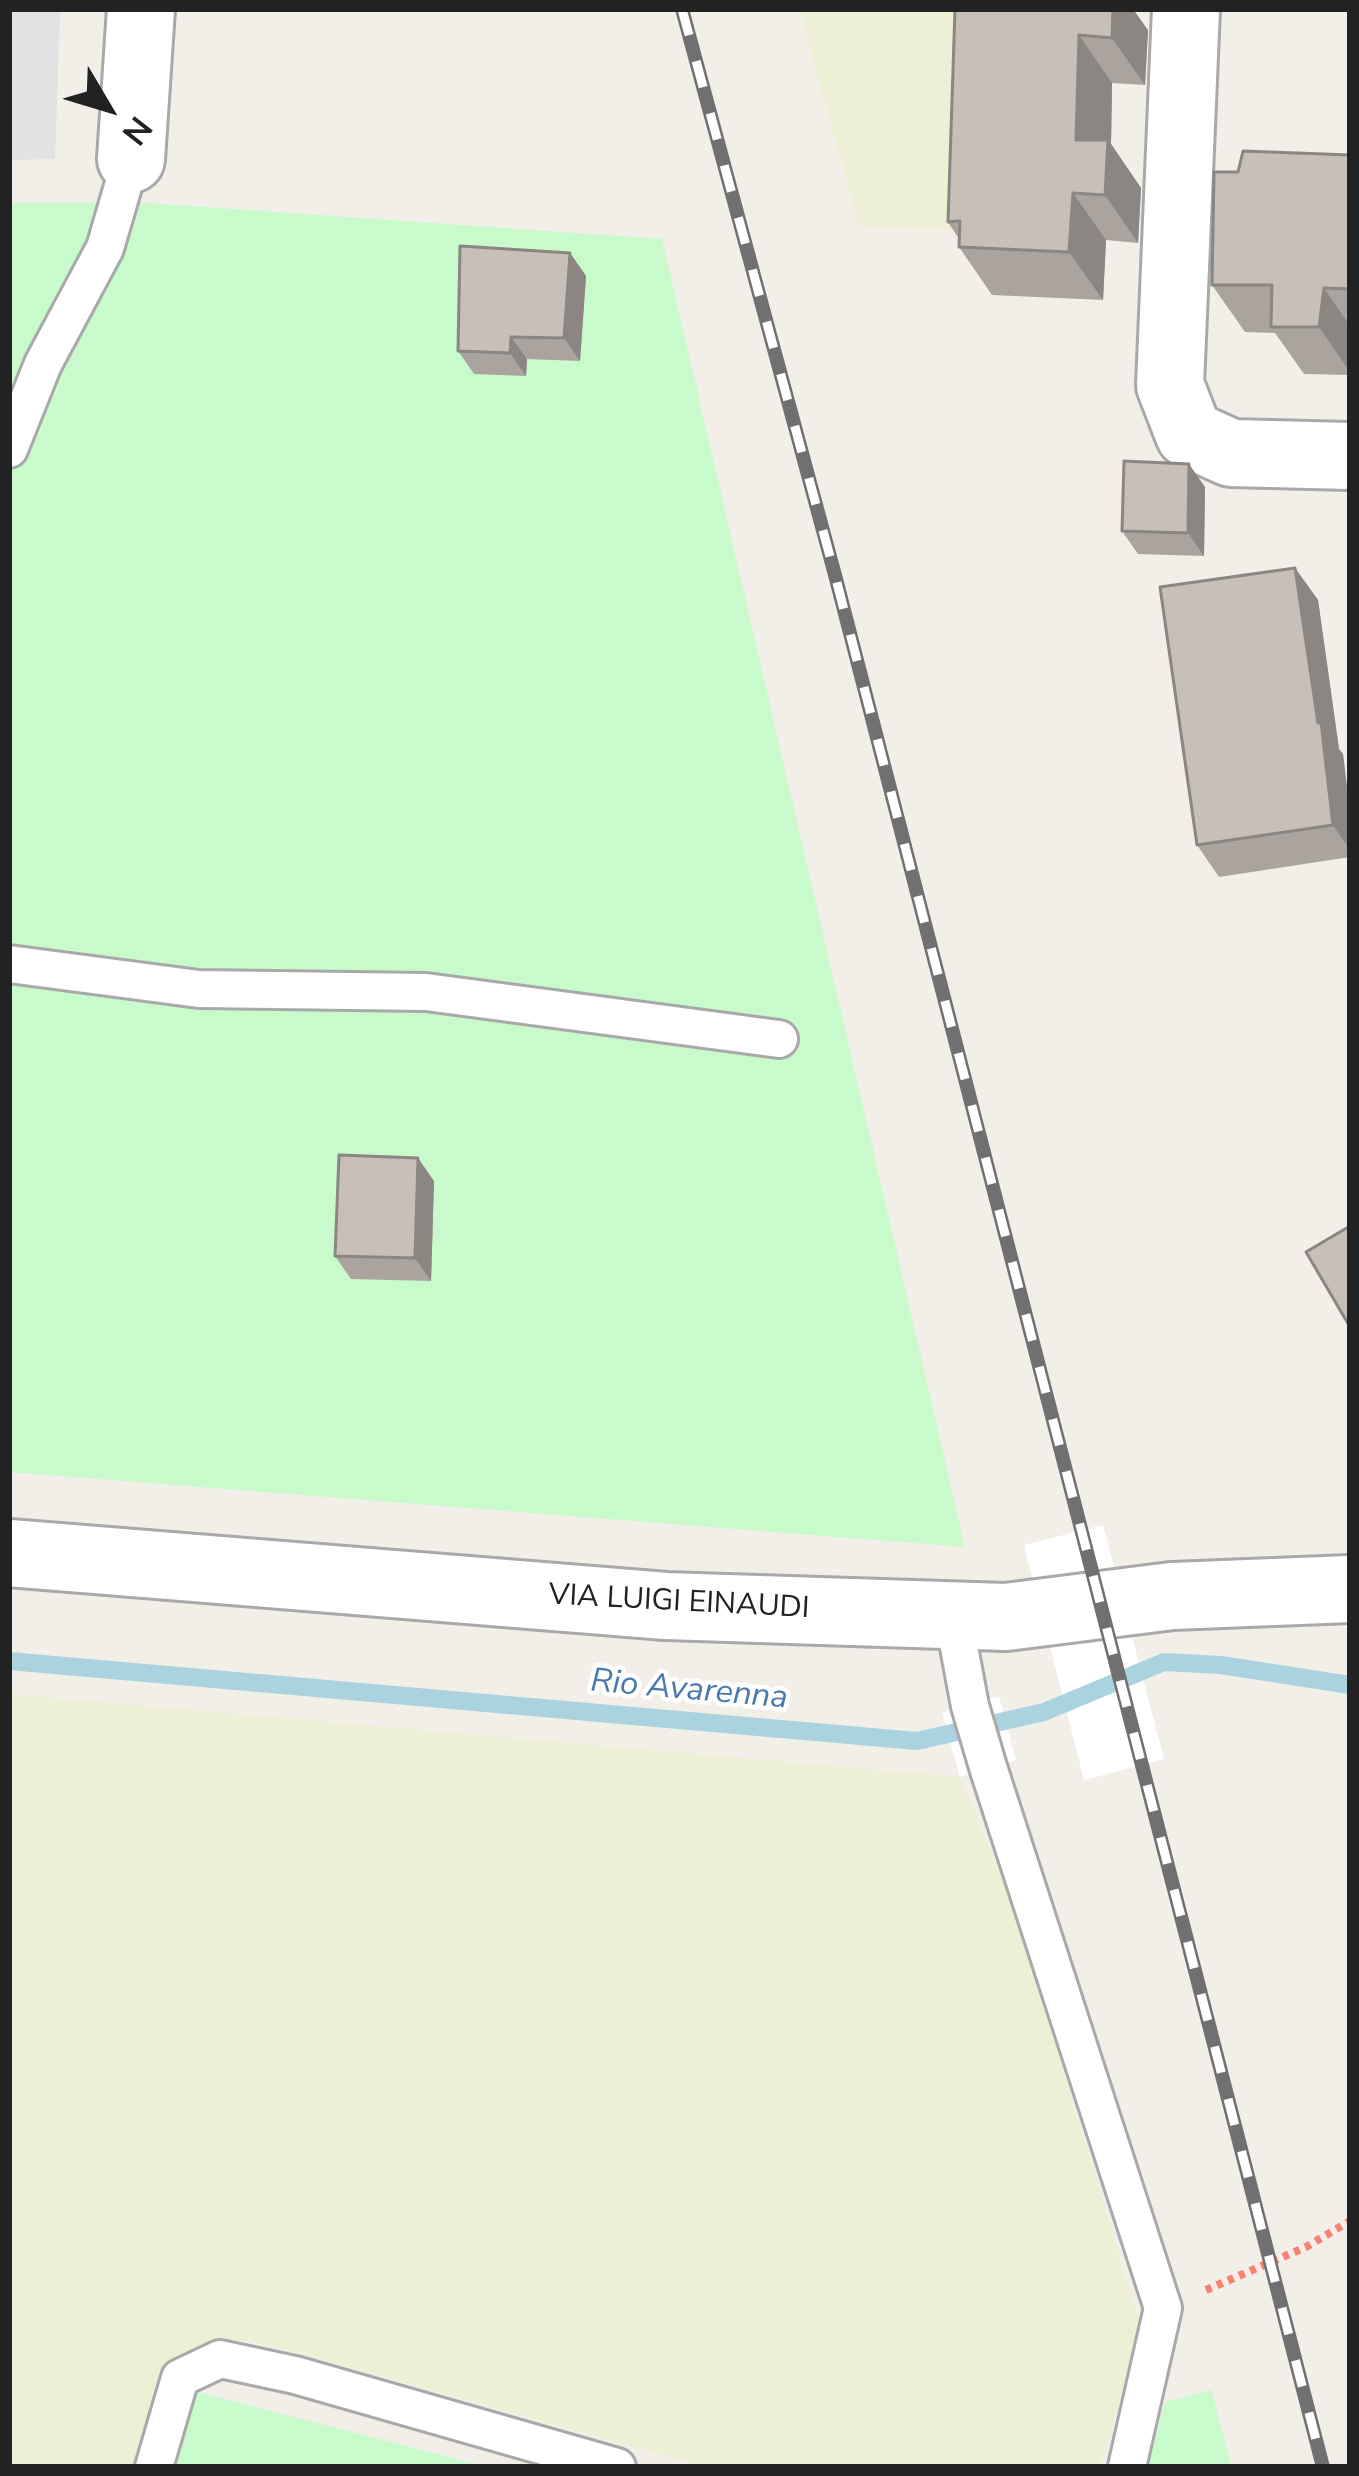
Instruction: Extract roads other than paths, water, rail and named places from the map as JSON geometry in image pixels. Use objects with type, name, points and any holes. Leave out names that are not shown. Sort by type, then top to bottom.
[{"type":"street","points":[[130,159],[141,9]]},
{"type":"street","points":[[1186,9],[1170,385],[1189,434],[1231,453],[1350,456]]},
{"type":"street","name":"VIA LUIGI EINAUDI","points":[[9,1553],[666,1606],[1006,1617],[1172,1596],[1350,1589]]},
{"type":"lane","points":[[9,449],[44,364],[106,248],[130,159]]},
{"type":"lane","points":[[9,964],[199,989],[426,992],[779,1040]]},
{"type":"lane","points":[[953,1615],[970,1706],[988,1767],[1163,2308],[1127,2467]]},
{"type":"lane","points":[[154,2467],[180,2378],[220,2359],[296,2374],[617,2467]]},
{"type":"waterway","name":"Rio Avarenna","points":[[9,1661],[917,1741],[1044,1712],[1164,1662],[1221,1665],[1350,1685]]},
{"type":"railway","points":[[682,9],[835,575],[1323,2467]]}]
